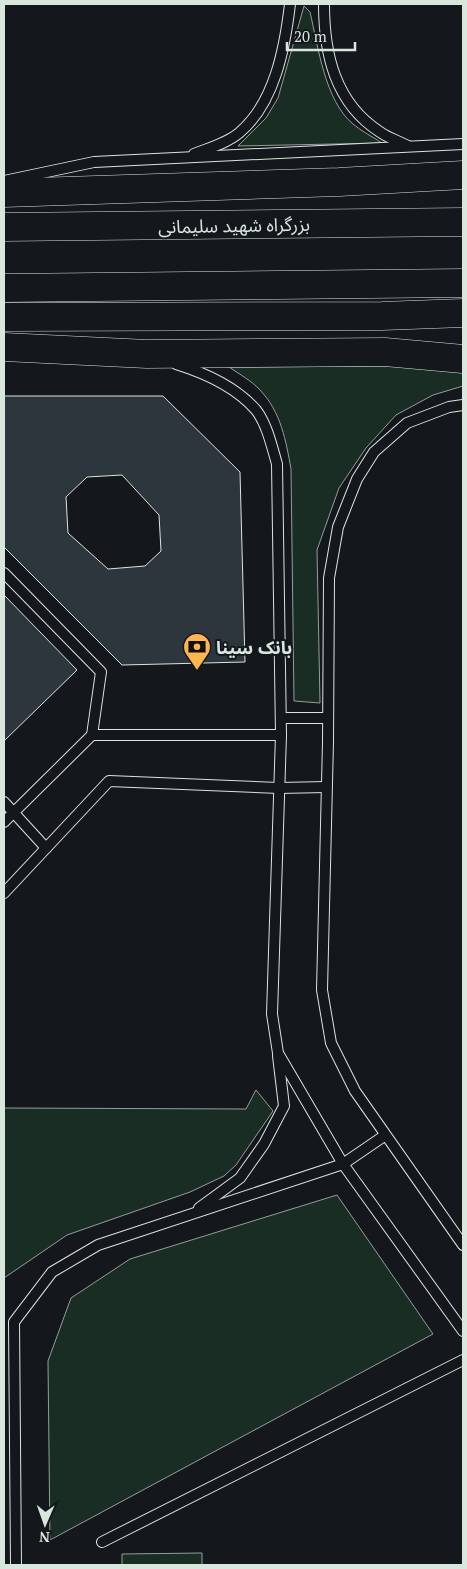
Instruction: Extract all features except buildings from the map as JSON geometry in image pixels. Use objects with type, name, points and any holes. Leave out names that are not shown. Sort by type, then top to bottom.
[{"type":"highway","points":[[4,193],[463,175]]},
{"type":"highway","name":"بزرگراه شهید سلیمانی","points":[[4,227],[463,222]]},
{"type":"highway","points":[[4,288],[463,282]]},
{"type":"highway","points":[[4,317],[382,316],[463,313]]},
{"type":"highway","points":[[382,316],[463,324]]},
{"type":"highway","points":[[4,347],[147,354],[385,352],[463,359]]},
{"type":"lane","points":[[186,157],[239,134],[256,114],[270,90],[280,59],[290,4]]},
{"type":"lane","points":[[324,4],[327,47],[341,93],[359,115],[380,132],[411,147]]},
{"type":"lane","points":[[4,181],[94,162],[463,144]]},
{"type":"lane","points":[[147,354],[194,370],[226,385],[256,411],[269,437],[277,464],[280,512],[281,735],[272,1014],[284,1106],[264,1144],[240,1178],[192,1213]]},
{"type":"lane","points":[[463,405],[449,407],[407,423],[374,452],[357,479],[338,528],[329,578],[322,990],[331,1043],[354,1091],[384,1136],[463,1245]]},
{"type":"lane","points":[[4,573],[100,672],[92,735],[4,822]]},
{"type":"lane","points":[[281,718],[328,718]]},
{"type":"lane","points":[[92,735],[281,735]]},
{"type":"lane","points":[[4,893],[110,781],[279,788],[326,787]]},
{"type":"lane","points":[[4,802],[46,848]]},
{"type":"lane","points":[[278,1053],[342,1164],[463,1331]]},
{"type":"lane","points":[[16,1565],[9,1323],[52,1272],[98,1245],[342,1164],[384,1136]]},
{"type":"lane","points":[[102,1542],[463,1360]]},
{"type":"green space","points":[[304,6],[310,12],[324,72],[336,102],[343,114],[353,124],[382,143],[238,146],[266,118],[278,98]]},
{"type":"green space","points":[[399,366],[463,369],[463,386],[433,395],[396,415],[366,448],[339,488],[317,550],[320,703],[294,701],[291,469],[289,458],[282,427],[273,408],[260,390],[229,367]]},
{"type":"green space","points":[[256,1090],[273,1111],[236,1165],[224,1176],[190,1192],[67,1235],[4,1278],[4,1108],[246,1109]]},
{"type":"green space","points":[[337,1195],[433,1334],[50,1540],[48,1361],[71,1298],[130,1259]]},
{"type":"green space","points":[[202,1553],[202,1565],[122,1565],[122,1554]]},
{"type":"place","name":"بانک سینا","points":[[197,671]]}]
